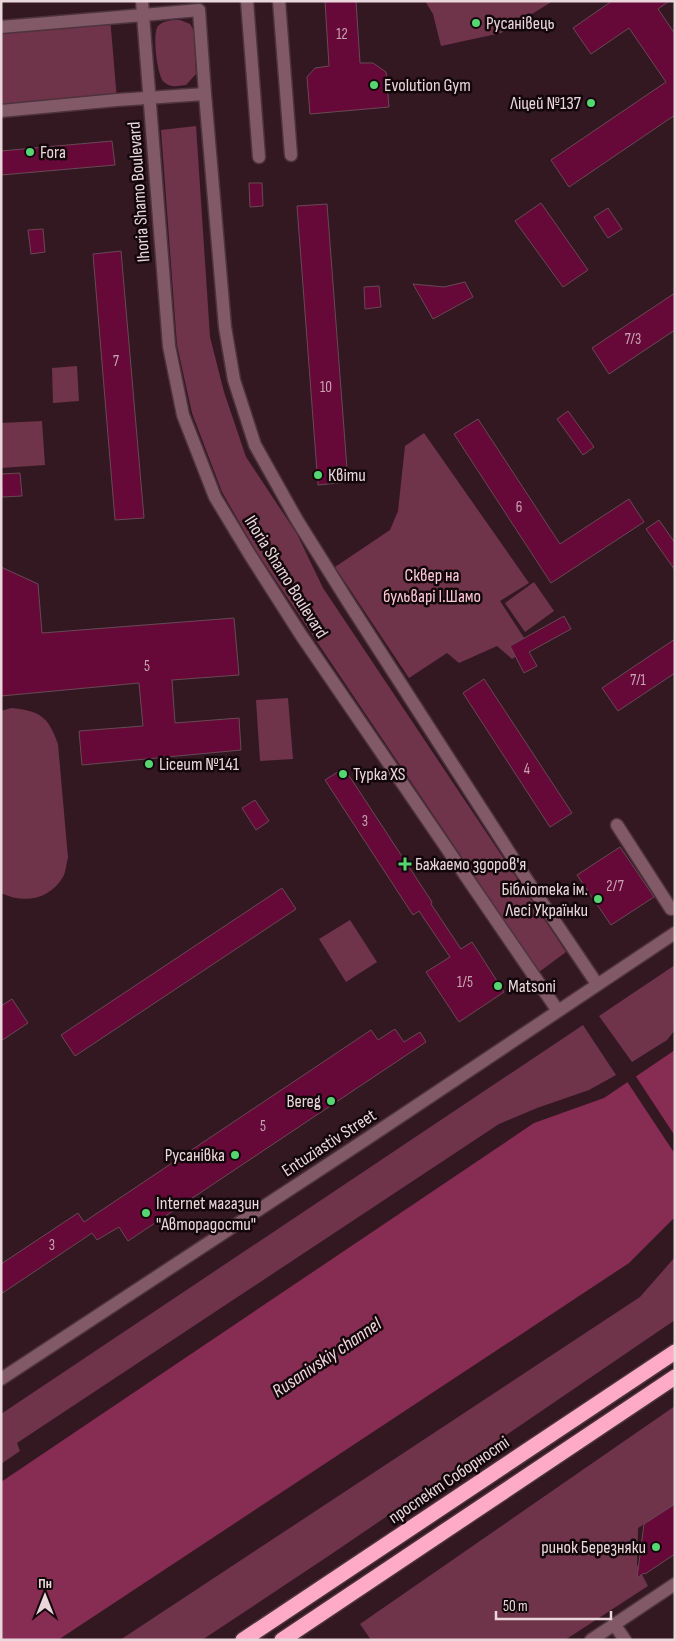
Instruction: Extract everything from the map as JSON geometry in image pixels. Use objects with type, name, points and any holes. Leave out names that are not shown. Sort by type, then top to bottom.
[{"type":"highway","name":"проспект Соборності","points":[[243,1640],[675,1352]]},
{"type":"highway","points":[[282,1640],[675,1377]]},
{"type":"street","points":[[142,1],[143,15]]},
{"type":"street","points":[[247,1],[259,157]]},
{"type":"street","points":[[279,1],[291,155]]},
{"type":"street","points":[[1,27],[143,15],[199,6],[219,276],[225,327],[234,380],[255,445],[297,520],[347,600],[529,883],[597,984]]},
{"type":"street","name":"Ihoria Shamo Boulevard","points":[[143,15],[169,346],[183,415],[215,497],[301,636],[558,1011]]},
{"type":"street","points":[[1,111],[205,94]]},
{"type":"street","points":[[617,825],[671,909]]},
{"type":"street","name":"Entuziastiv Street","points":[[1,1379],[675,933]]},
{"type":"street","points":[[591,1640],[675,1584]]},
{"type":"street","points":[[614,1624],[625,1640]]},
{"type":"green space","name":"Русанівець","points":[[425,1],[553,1],[501,33],[441,46],[433,14]]},
{"type":"green space","points":[[110,17],[117,100],[1,111],[1,27]]},
{"type":"green space","points":[[180,20],[190,24],[194,31],[196,74],[186,85],[171,86],[164,82],[159,72],[155,37],[158,26],[169,21]]},
{"type":"green space","points":[[196,126],[210,337],[224,392],[246,457],[297,534],[323,588],[566,952],[539,972],[256,551],[222,492],[192,413],[177,345],[161,130]]},
{"type":"green space","points":[[77,366],[79,401],[53,403],[52,368]]},
{"type":"green space","points":[[42,421],[45,465],[1,468],[1,423]]},
{"type":"green space","name":"Сквер на бульварі І.Шамо","points":[[424,433],[529,583],[500,601],[530,647],[512,659],[497,646],[459,663],[447,653],[409,678],[335,567],[390,530],[398,511],[405,446]]},
{"type":"green space","points":[[534,582],[554,611],[525,632],[505,603]]},
{"type":"green space","points":[[288,698],[293,759],[260,761],[256,700]]},
{"type":"green space","points":[[11,708],[36,713],[42,717],[51,727],[58,744],[68,858],[64,875],[51,891],[35,898],[27,899],[1,893],[1,711]]},
{"type":"green space","points":[[350,920],[377,962],[346,982],[319,939]]},
{"type":"green space","points":[[675,965],[675,1030],[667,1040],[632,1062],[599,1016]]},
{"type":"green space","points":[[583,1025],[616,1075],[589,1090],[537,1108],[499,1124],[17,1443],[20,1451],[1,1464],[1,1414]]},
{"type":"green space","points":[[675,1257],[675,1320],[202,1640],[120,1640],[640,1297]]},
{"type":"green space","points":[[675,1406],[675,1505],[638,1528],[637,1565],[648,1586],[565,1640],[371,1640],[360,1624]]},
{"type":"water","name":"Rusanivskiy channel","points":[[675,1050],[675,1217],[629,1263],[58,1640],[1,1640],[1,1482],[534,1123],[604,1098]]},
{"type":"pier","points":[[635,1075],[675,1136],[675,1154],[626,1080]]},
{"type":"building","points":[[325,1],[356,1],[360,63],[373,63],[386,72],[389,107],[310,114],[307,77],[315,68],[329,66]]},
{"type":"building","points":[[612,1],[669,1],[658,9],[675,34],[675,115],[569,187],[551,160],[666,82],[629,28],[591,54],[573,28]]},
{"type":"building","points":[[112,141],[115,165],[1,175],[1,151]]},
{"type":"building","points":[[249,183],[262,183],[263,206],[250,207]]},
{"type":"building","points":[[541,203],[588,270],[563,287],[515,221]]},
{"type":"building","points":[[327,204],[348,482],[318,485],[297,206]]},
{"type":"building","points":[[608,208],[622,229],[608,238],[594,217]]},
{"type":"building","points":[[43,229],[45,252],[31,254],[28,230]]},
{"type":"building","points":[[121,251],[144,518],[115,520],[93,254]]},
{"type":"building","points":[[465,282],[473,297],[433,319],[413,284],[444,287]]},
{"type":"building","points":[[379,286],[381,307],[365,309],[364,287]]},
{"type":"building","points":[[675,293],[675,330],[609,374],[592,348]]},
{"type":"building","points":[[568,411],[594,447],[583,455],[557,419]]},
{"type":"building","points":[[478,419],[560,544],[629,499],[644,522],[551,583],[454,434]]},
{"type":"building","points":[[20,473],[22,496],[2,497],[1,474]]},
{"type":"building","points":[[659,520],[675,543],[675,570],[646,529]]},
{"type":"building","points":[[1,567],[38,584],[42,633],[234,618],[239,675],[172,680],[175,723],[239,718],[241,750],[82,765],[79,731],[143,726],[139,683],[1,696]]},
{"type":"building","points":[[564,616],[571,629],[529,652],[537,666],[524,673],[510,646]]},
{"type":"building","points":[[675,639],[675,673],[618,711],[602,688]]},
{"type":"building","points":[[484,679],[572,813],[550,827],[463,693]]},
{"type":"building","points":[[344,768],[461,949],[472,942],[504,992],[459,1022],[426,972],[450,957],[419,911],[413,915],[325,780]]},
{"type":"building","points":[[255,800],[269,821],[256,830],[242,808]]},
{"type":"building","points":[[620,847],[654,897],[611,925],[577,875]]},
{"type":"building","points":[[282,888],[296,909],[75,1056],[61,1035]]},
{"type":"building","points":[[12,999],[28,1023],[1,1041],[1,1006]]},
{"type":"building","points":[[395,1029],[404,1042],[420,1032],[426,1042],[128,1241],[119,1227],[97,1240],[92,1233],[1,1294],[1,1264],[78,1213],[84,1222],[371,1030],[378,1040]]},
{"type":"building","name":"ринок Березняки","points":[[675,1504],[675,1554],[637,1578],[644,1524]]},
{"type":"place","name":"Русанівець","points":[[476,23]]},
{"type":"place","name":"Evolution Gym","points":[[374,85]]},
{"type":"place","name":"Ліцей №137","points":[[591,103]]},
{"type":"place","name":"Fora","points":[[30,152]]},
{"type":"place","name":"Квіти","points":[[318,475]]},
{"type":"place","name":"Liceum №141","points":[[149,764]]},
{"type":"place","name":"Турка XS","points":[[343,774]]},
{"type":"place","name":"Бажаемо здоров'я","points":[[405,864]]},
{"type":"place","name":"Бібліотека ім. Лесі Українки","points":[[598,899]]},
{"type":"place","name":"Matsoni","points":[[498,986]]},
{"type":"place","name":"Bereg","points":[[331,1101]]},
{"type":"place","name":"Русанівка","points":[[235,1155]]},
{"type":"place","name":"Internet магазин \"Авторадости\"","points":[[146,1213]]},
{"type":"place","name":"ринок Березняки","points":[[656,1547]]}]
